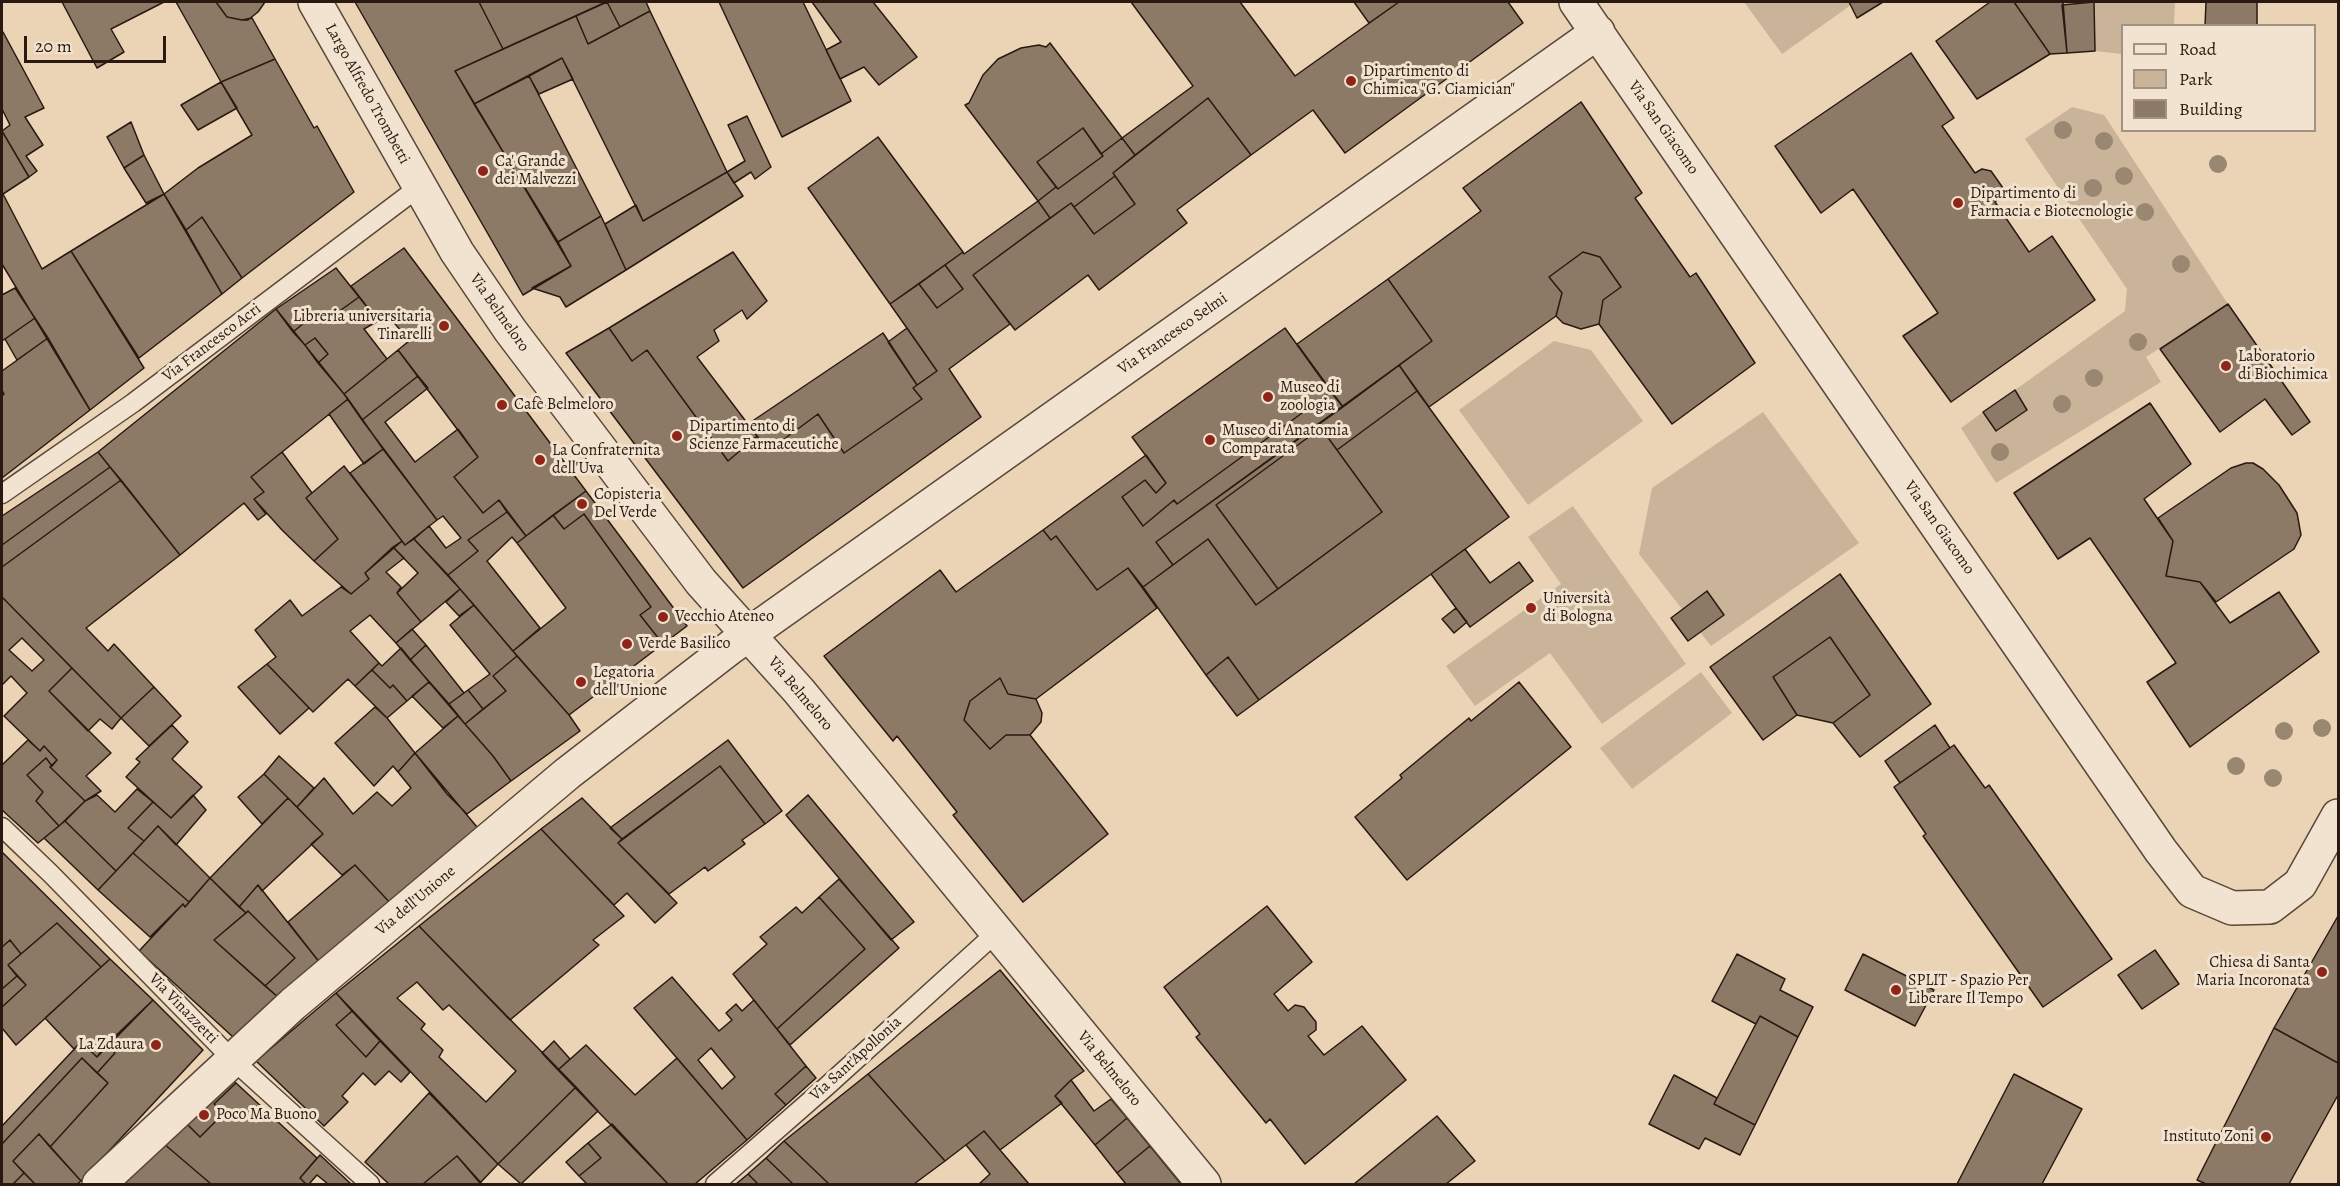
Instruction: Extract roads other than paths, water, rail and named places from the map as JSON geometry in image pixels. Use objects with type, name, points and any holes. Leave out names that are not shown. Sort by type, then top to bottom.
[{"type":"street","name":"Largo Alfredo Trombetti","points":[[315,2],[419,187]]},
{"type":"street","name":"Via San Giacomo","points":[[1576,2],[2161,851],[2192,891],[2232,908],[2270,907],[2301,884],[2338,816]]},
{"type":"street","name":"Via Francesco Selmi","points":[[748,634],[1598,33]]},
{"type":"street","name":"Via Belmeloro","points":[[419,187],[457,252],[510,330],[701,582],[793,683],[1204,1185]]},
{"type":"street","name":"Via dell'Unione","points":[[99,1185],[293,1004],[568,773],[748,634]]},
{"type":"lane","name":"Via Francesco Acri","points":[[2,494],[133,403],[419,187]]},
{"type":"lane","name":"Via Vinazzetti","points":[[2,826],[233,1060],[370,1185]]},
{"type":"lane","name":"Via Sant'Apollonia","points":[[715,1185],[997,932]]},
{"type":"place","name":"Dipartimento di Chimica \"G. Ciamician\"","points":[[1351,81]]},
{"type":"place","name":"Ca' Grande dei Malvezzi","points":[[483,171]]},
{"type":"place","name":"Dipartimento di Farmacia e Biotecnologie","points":[[1958,203]]},
{"type":"place","name":"Libreria universitaria Tinarelli","points":[[444,326]]},
{"type":"place","name":"Laboratorio di Biochimica","points":[[2226,366]]},
{"type":"place","name":"Museo di zoologia","points":[[1268,397]]},
{"type":"place","name":"Cafè Belmeloro","points":[[502,405]]},
{"type":"place","name":"Dipartimento di Scienze Farmaceutiche","points":[[677,436]]},
{"type":"place","name":"Museo di Anatomia Comparata","points":[[1210,440]]},
{"type":"place","name":"La Confraternita dell'Uva","points":[[540,460]]},
{"type":"place","name":"Copisteria Del Verde","points":[[582,504]]},
{"type":"place","name":"Università di Bologna","points":[[1531,608]]},
{"type":"place","name":"Vecchio Ateneo","points":[[663,617]]},
{"type":"place","name":"Verde Basilico","points":[[627,644]]},
{"type":"place","name":"Legatoria dell'Unione","points":[[581,682]]},
{"type":"place","name":"Chiesa di Santa Maria Incoronata","points":[[2322,972]]},
{"type":"place","name":"SPLIT - Spazio Per Liberare Il Tempo","points":[[1896,990]]},
{"type":"place","name":"La Zdaura","points":[[156,1045]]},
{"type":"place","name":"Poco Ma Buono","points":[[204,1115]]},
{"type":"place","name":"Instituto Zoni","points":[[2266,1137]]}]
